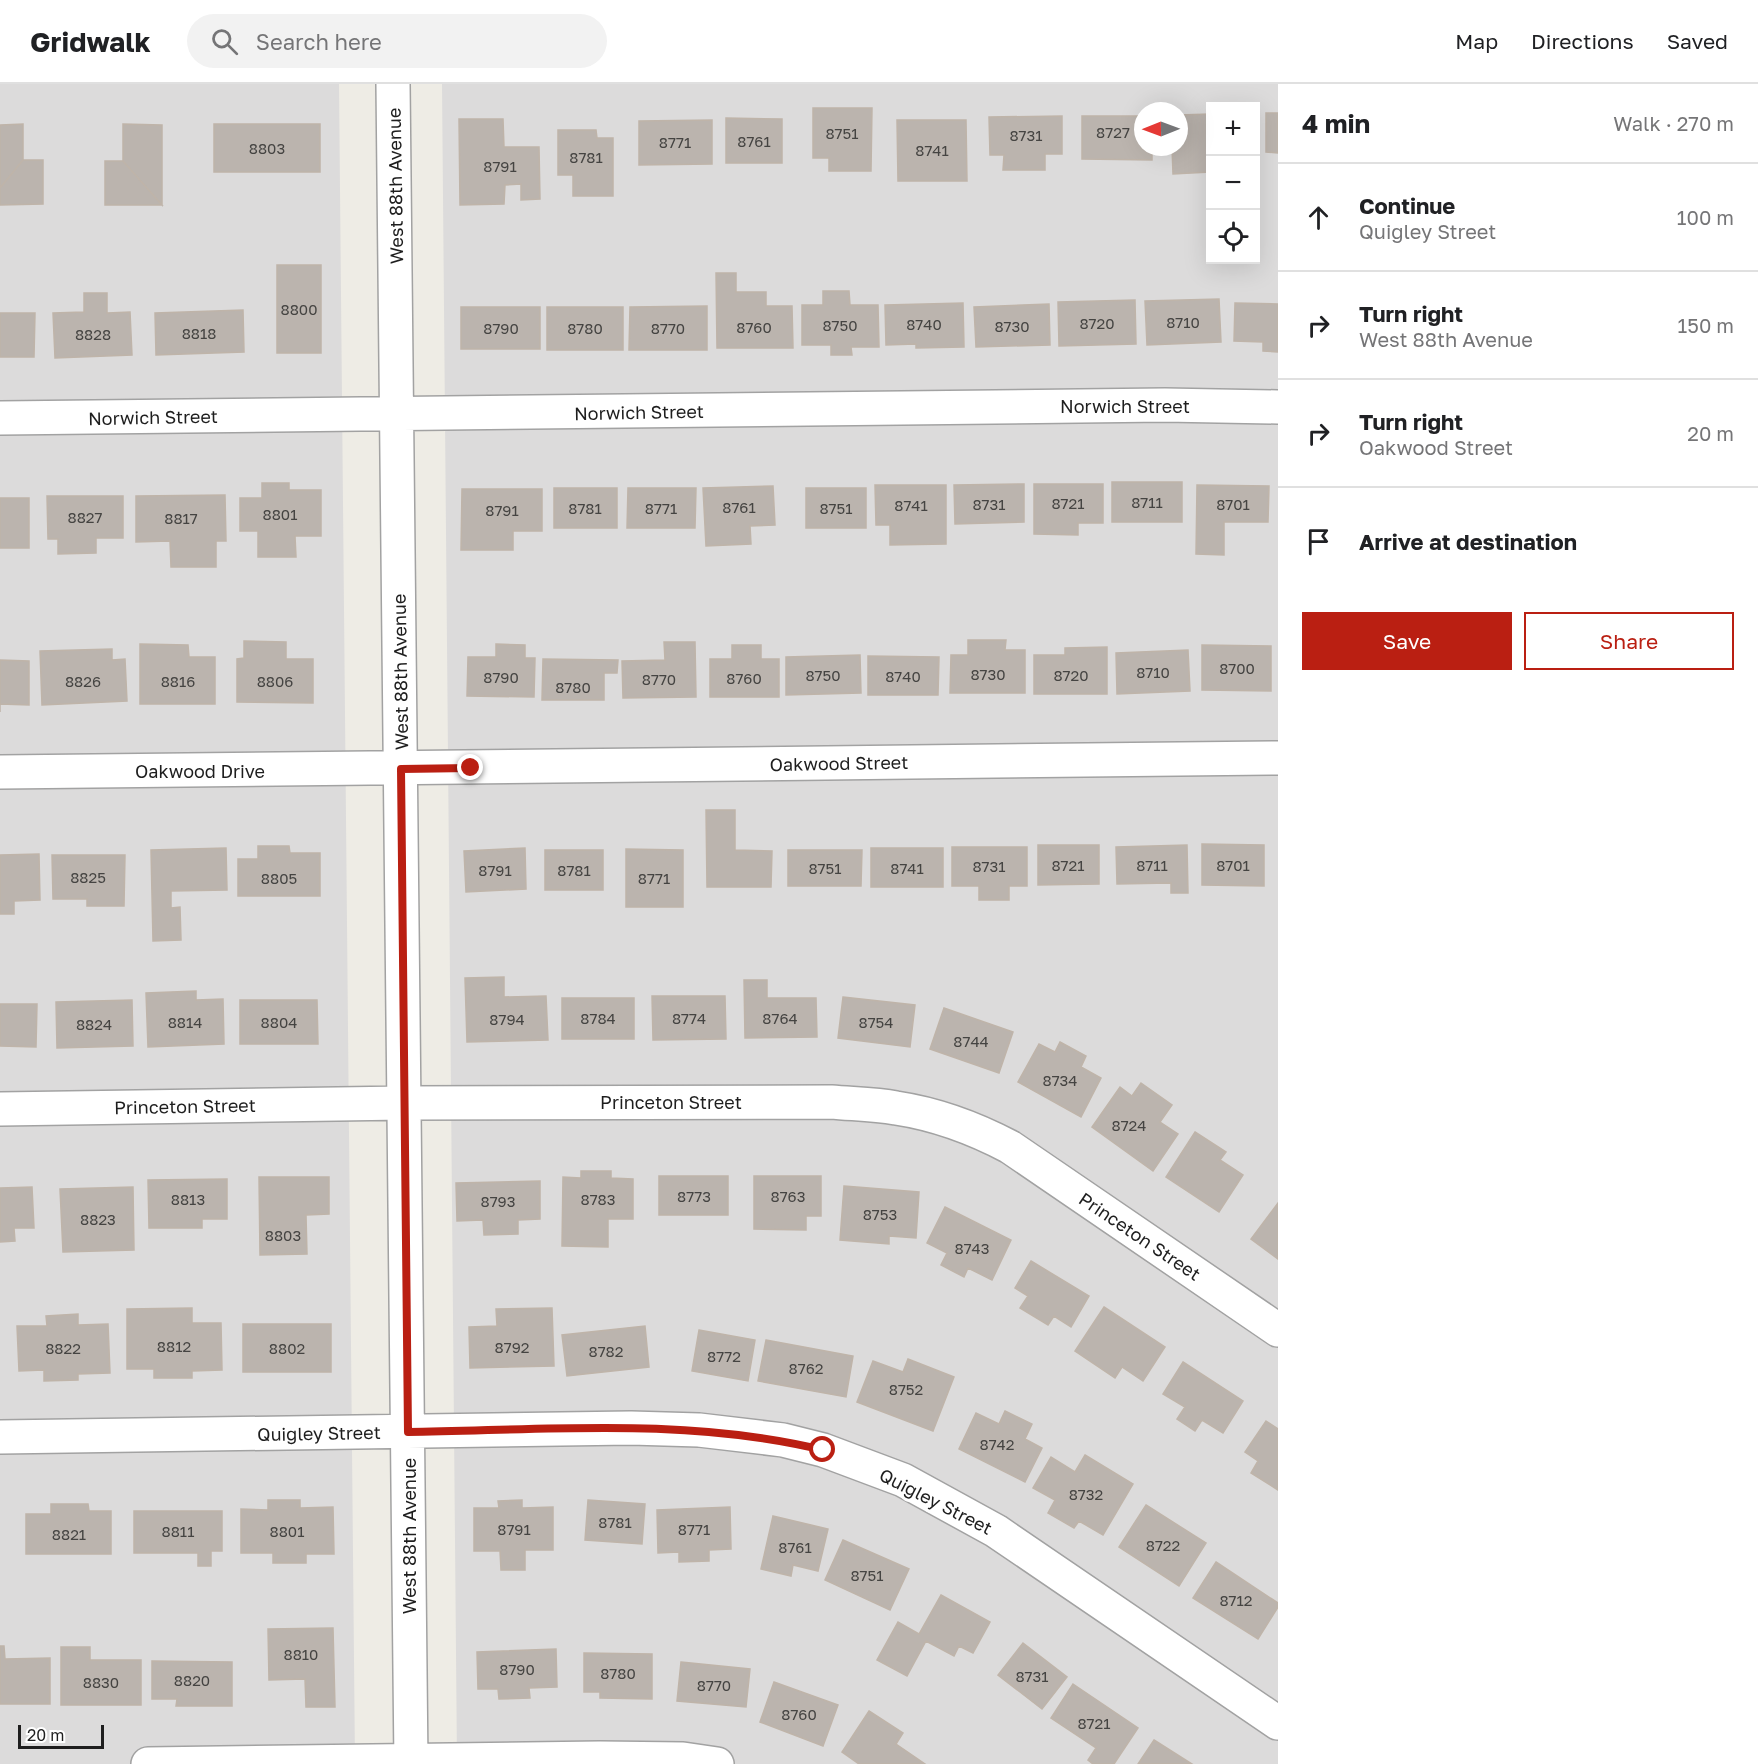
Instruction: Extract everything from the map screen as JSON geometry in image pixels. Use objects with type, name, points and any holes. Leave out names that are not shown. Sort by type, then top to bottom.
[{"type":"street","name":"West 88th Avenue","points":[[393,84],[411,1763]]},
{"type":"street","name":"Norwich Street","points":[[0,418],[1165,405],[1278,407]]},
{"type":"street","name":"Oakwood Street","points":[[401,769],[1278,758]]},
{"type":"street","name":"Oakwood Drive","points":[[0,772],[401,769]]},
{"type":"street","name":"Princeton Street","points":[[0,1108],[404,1103],[831,1102],[894,1107],[958,1123],[1010,1146],[1278,1330]]},
{"type":"street","name":"Quigley Street","points":[[0,1437],[631,1428],[699,1430],[783,1440],[823,1450],[903,1480],[996,1531],[1278,1723]]},
{"type":"street","points":[[148,1764],[411,1763],[600,1758],[683,1759],[717,1764]]},
{"type":"shaded area","points":[[0,84],[339,84],[355,1764],[0,1764]]},
{"type":"shaded area","points":[[442,84],[1278,84],[1278,1764],[457,1764]]},
{"type":"building","points":[[813,108],[872,108],[871,171],[829,171],[829,158],[813,158]]},
{"type":"building","points":[[1266,113],[1278,113],[1278,153],[1266,152]]},
{"type":"building","points":[[1206,114],[1206,172],[1173,174],[1172,156],[1188,156],[1188,115]]},
{"type":"building","points":[[1062,116],[1062,154],[1045,154],[1045,170],[1003,170],[1004,155],[990,155],[989,117]]},
{"type":"building","points":[[1082,116],[1134,116],[1134,156],[1152,156],[1152,160],[1082,159]]},
{"type":"building","points":[[726,118],[782,119],[782,163],[726,163]]},
{"type":"building","points":[[459,119],[503,119],[504,147],[539,147],[540,199],[521,200],[521,184],[505,185],[504,204],[460,205]]},
{"type":"building","points":[[712,120],[712,164],[639,165],[639,121]]},
{"type":"building","points":[[897,120],[966,120],[967,181],[898,181]]},
{"type":"building","points":[[23,124],[23,160],[0,188],[0,125]]},
{"type":"building","points":[[123,124],[162,125],[162,205],[123,161]]},
{"type":"building","points":[[214,124],[320,124],[320,172],[214,172]]},
{"type":"building","points":[[558,130],[596,130],[597,138],[613,138],[613,196],[573,196],[573,175],[558,175]]},
{"type":"building","points":[[23,160],[43,160],[43,204],[0,205],[0,188]]},
{"type":"building","points":[[105,161],[123,161],[162,205],[105,205]]},
{"type":"building","points":[[277,265],[321,265],[321,353],[277,353]]},
{"type":"building","points":[[716,273],[736,273],[736,292],[766,292],[766,306],[792,306],[793,348],[717,348]]},
{"type":"building","points":[[823,291],[849,291],[850,305],[878,305],[879,347],[851,347],[852,355],[831,355],[831,345],[802,345],[802,305],[823,305]]},
{"type":"building","points":[[84,293],[107,293],[107,313],[130,312],[132,355],[55,358],[53,313],[84,312]]},
{"type":"building","points":[[1219,299],[1221,342],[1147,345],[1145,301]]},
{"type":"building","points":[[1135,300],[1136,344],[1059,346],[1058,302]]},
{"type":"building","points":[[963,303],[964,347],[916,348],[916,344],[886,345],[885,305]]},
{"type":"building","points":[[1235,303],[1278,304],[1278,352],[1263,351],[1263,342],[1234,341]]},
{"type":"building","points":[[1049,304],[1050,345],[976,347],[974,307]]},
{"type":"building","points":[[707,306],[707,350],[629,350],[630,307]]},
{"type":"building","points":[[461,307],[540,307],[540,349],[461,349]]},
{"type":"building","points":[[547,307],[623,307],[623,350],[547,350]]},
{"type":"building","points":[[243,310],[244,352],[156,355],[155,313]]},
{"type":"building","points":[[0,313],[35,313],[34,357],[0,357]]},
{"type":"building","points":[[1112,482],[1182,482],[1182,522],[1112,522]]},
{"type":"building","points":[[262,483],[289,483],[289,490],[321,490],[321,536],[295,536],[296,557],[258,557],[258,531],[240,531],[240,498],[262,498]]},
{"type":"building","points":[[1024,484],[1024,522],[955,524],[954,485]]},
{"type":"building","points":[[1034,484],[1103,484],[1103,523],[1078,523],[1078,535],[1034,534]]},
{"type":"building","points":[[875,485],[946,485],[946,544],[890,545],[890,525],[876,525]]},
{"type":"building","points":[[1197,485],[1269,486],[1268,522],[1224,522],[1224,555],[1196,554]]},
{"type":"building","points":[[773,486],[775,525],[750,526],[751,544],[706,546],[703,488]]},
{"type":"building","points":[[554,488],[617,488],[617,528],[554,528]]},
{"type":"building","points":[[628,488],[696,488],[695,528],[627,528]]},
{"type":"building","points":[[806,488],[866,488],[866,528],[806,528]]},
{"type":"building","points":[[462,489],[542,489],[542,531],[513,531],[513,550],[461,550]]},
{"type":"building","points":[[225,495],[226,541],[216,541],[216,567],[171,567],[170,541],[136,542],[136,496]]},
{"type":"building","points":[[47,496],[123,496],[123,538],[96,538],[96,553],[58,554],[58,539],[48,539]]},
{"type":"building","points":[[0,498],[29,498],[29,548],[0,548]]},
{"type":"building","points":[[968,640],[1006,640],[1005,650],[1025,650],[1025,693],[950,693],[951,655],[968,655]]},
{"type":"building","points":[[244,641],[286,642],[286,659],[313,659],[313,703],[237,702],[237,659],[244,658]]},
{"type":"building","points":[[664,642],[695,642],[696,697],[623,698],[622,661],[665,660]]},
{"type":"building","points":[[140,644],[188,645],[189,657],[215,657],[215,704],[140,704]]},
{"type":"building","points":[[496,644],[525,645],[525,658],[535,658],[534,697],[467,696],[468,657],[496,657]]},
{"type":"building","points":[[732,645],[761,645],[761,659],[779,659],[779,697],[710,697],[710,659],[732,659]]},
{"type":"building","points":[[1202,645],[1271,646],[1271,691],[1202,690]]},
{"type":"building","points":[[1107,647],[1107,694],[1034,694],[1034,655],[1065,655],[1065,648]]},
{"type":"building","points":[[112,649],[112,660],[125,659],[127,701],[42,705],[40,651]]},
{"type":"building","points":[[1188,650],[1190,691],[1117,694],[1116,653]]},
{"type":"building","points":[[860,655],[861,693],[786,695],[786,657]]},
{"type":"building","points":[[868,656],[939,657],[938,695],[868,695]]},
{"type":"building","points":[[543,659],[618,660],[617,673],[604,673],[604,700],[542,700]]},
{"type":"building","points":[[0,660],[29,661],[29,705],[0,704]]},
{"type":"building","points":[[706,810],[735,810],[735,850],[772,851],[771,887],[707,887]]},
{"type":"building","points":[[1202,844],[1264,845],[1264,886],[1202,885]]},
{"type":"building","points":[[1038,845],[1099,845],[1099,884],[1038,885]]},
{"type":"building","points":[[1187,845],[1188,893],[1171,893],[1171,883],[1117,884],[1116,847]]},
{"type":"building","points":[[258,846],[289,846],[290,853],[320,853],[320,896],[238,896],[238,859],[258,859]]},
{"type":"building","points":[[952,847],[1027,847],[1027,886],[1009,886],[1009,900],[979,900],[979,886],[952,886]]},
{"type":"building","points":[[226,848],[227,890],[171,891],[171,908],[180,907],[181,940],[153,941],[151,850]]},
{"type":"building","points":[[525,848],[526,889],[466,892],[464,851]]},
{"type":"building","points":[[871,848],[943,848],[943,887],[871,887]]},
{"type":"building","points":[[626,849],[683,850],[683,907],[626,907]]},
{"type":"building","points":[[545,850],[603,850],[603,890],[545,890]]},
{"type":"building","points":[[788,850],[862,850],[861,886],[788,886]]},
{"type":"building","points":[[39,854],[40,900],[14,901],[14,914],[0,914],[0,855]]},
{"type":"building","points":[[52,855],[125,855],[124,906],[87,906],[87,899],[53,899]]},
{"type":"building","points":[[504,977],[504,997],[546,996],[548,1040],[467,1042],[465,978]]},
{"type":"building","points":[[744,980],[767,980],[767,998],[816,998],[817,1037],[745,1038]]},
{"type":"building","points":[[196,991],[196,1000],[223,999],[224,1044],[148,1047],[146,993]]},
{"type":"building","points":[[652,996],[725,996],[726,1039],[653,1040]]},
{"type":"building","points":[[843,997],[915,1005],[910,1047],[838,1038]]},
{"type":"building","points":[[562,998],[634,998],[634,1039],[562,1039]]},
{"type":"building","points":[[132,1000],[133,1046],[57,1048],[56,1002]]},
{"type":"building","points":[[240,1000],[317,1000],[318,1044],[240,1044]]},
{"type":"building","points":[[0,1004],[37,1004],[36,1047],[0,1046]]},
{"type":"building","points":[[944,1008],[1013,1032],[999,1073],[930,1049]]},
{"type":"building","points":[[1060,1042],[1086,1056],[1081,1067],[1101,1078],[1081,1117],[1018,1082],[1039,1044],[1055,1052]]},
{"type":"building","points":[[1141,1083],[1172,1105],[1160,1122],[1178,1134],[1153,1171],[1092,1127],[1120,1087],[1132,1096]]},
{"type":"building","points":[[1195,1132],[1226,1152],[1220,1160],[1243,1175],[1219,1212],[1166,1177]]},
{"type":"building","points":[[581,1171],[611,1171],[611,1178],[633,1179],[633,1219],[608,1219],[608,1247],[562,1246],[563,1177],[581,1178]]},
{"type":"building","points":[[659,1176],[728,1176],[728,1215],[659,1215]]},
{"type":"building","points":[[754,1176],[821,1176],[821,1216],[806,1216],[806,1230],[754,1229]]},
{"type":"building","points":[[259,1177],[329,1177],[329,1214],[306,1215],[307,1254],[260,1255]]},
{"type":"building","points":[[227,1179],[227,1219],[202,1219],[202,1228],[149,1228],[148,1180]]},
{"type":"building","points":[[540,1181],[540,1219],[518,1220],[518,1234],[484,1235],[483,1220],[457,1221],[456,1183]]},
{"type":"building","points":[[844,1186],[919,1192],[916,1238],[889,1236],[889,1244],[840,1240]]},
{"type":"building","points":[[32,1187],[34,1228],[14,1228],[15,1241],[0,1242],[0,1188]]},
{"type":"building","points":[[133,1187],[134,1250],[63,1252],[60,1189]]},
{"type":"building","points":[[1278,1203],[1278,1259],[1251,1239]]},
{"type":"building","points":[[945,1207],[1011,1240],[992,1280],[968,1268],[964,1277],[941,1265],[947,1253],[927,1243]]},
{"type":"building","points":[[1031,1261],[1089,1296],[1071,1327],[1054,1316],[1048,1325],[1020,1308],[1028,1296],[1015,1288]]},
{"type":"building","points":[[1104,1307],[1165,1347],[1143,1381],[1122,1367],[1115,1378],[1075,1351]]},
{"type":"building","points":[[192,1308],[192,1323],[221,1323],[222,1370],[192,1371],[192,1378],[154,1378],[154,1369],[127,1369],[127,1309]]},
{"type":"building","points":[[552,1308],[554,1366],[470,1368],[469,1327],[497,1326],[496,1309]]},
{"type":"building","points":[[78,1314],[78,1325],[108,1324],[110,1373],[78,1374],[78,1380],[44,1381],[44,1370],[19,1371],[17,1326],[47,1326],[46,1316]]},
{"type":"building","points":[[243,1324],[331,1324],[331,1372],[243,1372]]},
{"type":"building","points":[[645,1326],[649,1367],[567,1376],[562,1335]]},
{"type":"building","points":[[699,1330],[755,1340],[748,1381],[692,1371]]},
{"type":"building","points":[[766,1340],[853,1356],[846,1397],[758,1381]]},
{"type":"building","points":[[908,1359],[954,1377],[933,1431],[857,1402],[873,1361],[903,1372]]},
{"type":"building","points":[[1183,1362],[1243,1401],[1223,1433],[1202,1420],[1195,1431],[1177,1419],[1185,1407],[1163,1394]]},
{"type":"building","points":[[1005,1411],[1032,1424],[1025,1439],[1042,1448],[1025,1482],[959,1449],[976,1413],[999,1424]]},
{"type":"building","points":[[1266,1421],[1278,1429],[1278,1490],[1251,1473],[1258,1461],[1245,1452]]},
{"type":"building","points":[[1085,1455],[1133,1484],[1103,1535],[1079,1521],[1074,1528],[1048,1513],[1055,1500],[1033,1488],[1051,1457],[1075,1472]]},
{"type":"building","points":[[268,1500],[300,1500],[300,1508],[333,1507],[334,1554],[306,1554],[306,1563],[273,1563],[273,1553],[241,1553],[241,1509],[268,1510]]},
{"type":"building","points":[[522,1500],[522,1508],[553,1507],[553,1550],[525,1550],[525,1570],[501,1570],[500,1551],[474,1551],[474,1508],[499,1508],[498,1501]]},
{"type":"building","points":[[588,1500],[645,1504],[642,1544],[585,1540]]},
{"type":"building","points":[[51,1504],[88,1504],[89,1511],[111,1511],[111,1554],[26,1554],[26,1514],[51,1514]]},
{"type":"building","points":[[1146,1505],[1206,1543],[1179,1586],[1119,1547]]},
{"type":"building","points":[[730,1507],[731,1549],[709,1550],[709,1561],[679,1562],[679,1552],[658,1553],[657,1510]]},
{"type":"building","points":[[134,1511],[222,1511],[222,1551],[211,1551],[211,1566],[198,1566],[198,1553],[134,1553]]},
{"type":"building","points":[[773,1516],[828,1529],[818,1571],[793,1565],[791,1576],[761,1569]]},
{"type":"building","points":[[843,1540],[909,1569],[890,1610],[825,1580]]},
{"type":"building","points":[[1216,1562],[1278,1603],[1278,1607],[1258,1639],[1193,1598]]},
{"type":"building","points":[[941,1595],[990,1622],[973,1653],[959,1646],[954,1656],[926,1641],[907,1676],[877,1660],[898,1622],[919,1634]]},
{"type":"building","points":[[333,1628],[335,1707],[306,1707],[305,1679],[269,1680],[268,1629]]},
{"type":"building","points":[[1023,1643],[1067,1677],[1042,1709],[998,1675]]},
{"type":"building","points":[[0,1646],[4,1646],[5,1659],[50,1658],[50,1704],[0,1704]]},
{"type":"building","points":[[61,1647],[90,1647],[90,1660],[141,1660],[141,1705],[61,1705]]},
{"type":"building","points":[[556,1649],[557,1687],[529,1688],[530,1698],[499,1699],[498,1689],[478,1689],[477,1652]]},
{"type":"building","points":[[584,1653],[652,1654],[652,1699],[600,1698],[600,1692],[584,1692]]},
{"type":"building","points":[[152,1661],[232,1662],[232,1706],[176,1706],[177,1699],[152,1699]]},
{"type":"building","points":[[681,1662],[750,1669],[746,1707],[677,1701]]},
{"type":"building","points":[[774,1682],[838,1705],[823,1746],[760,1722]]},
{"type":"building","points":[[1073,1684],[1138,1728],[1114,1764],[1093,1764],[1088,1760],[1096,1748],[1051,1718]]},
{"type":"building","points":[[869,1711],[903,1733],[896,1744],[925,1764],[859,1764],[842,1752]]},
{"type":"building","points":[[1154,1740],[1192,1764],[1138,1764]]},
{"type":"route","points":[[471,768],[401,769],[408,1432],[631,1428],[699,1430],[783,1440],[823,1450]]}]
